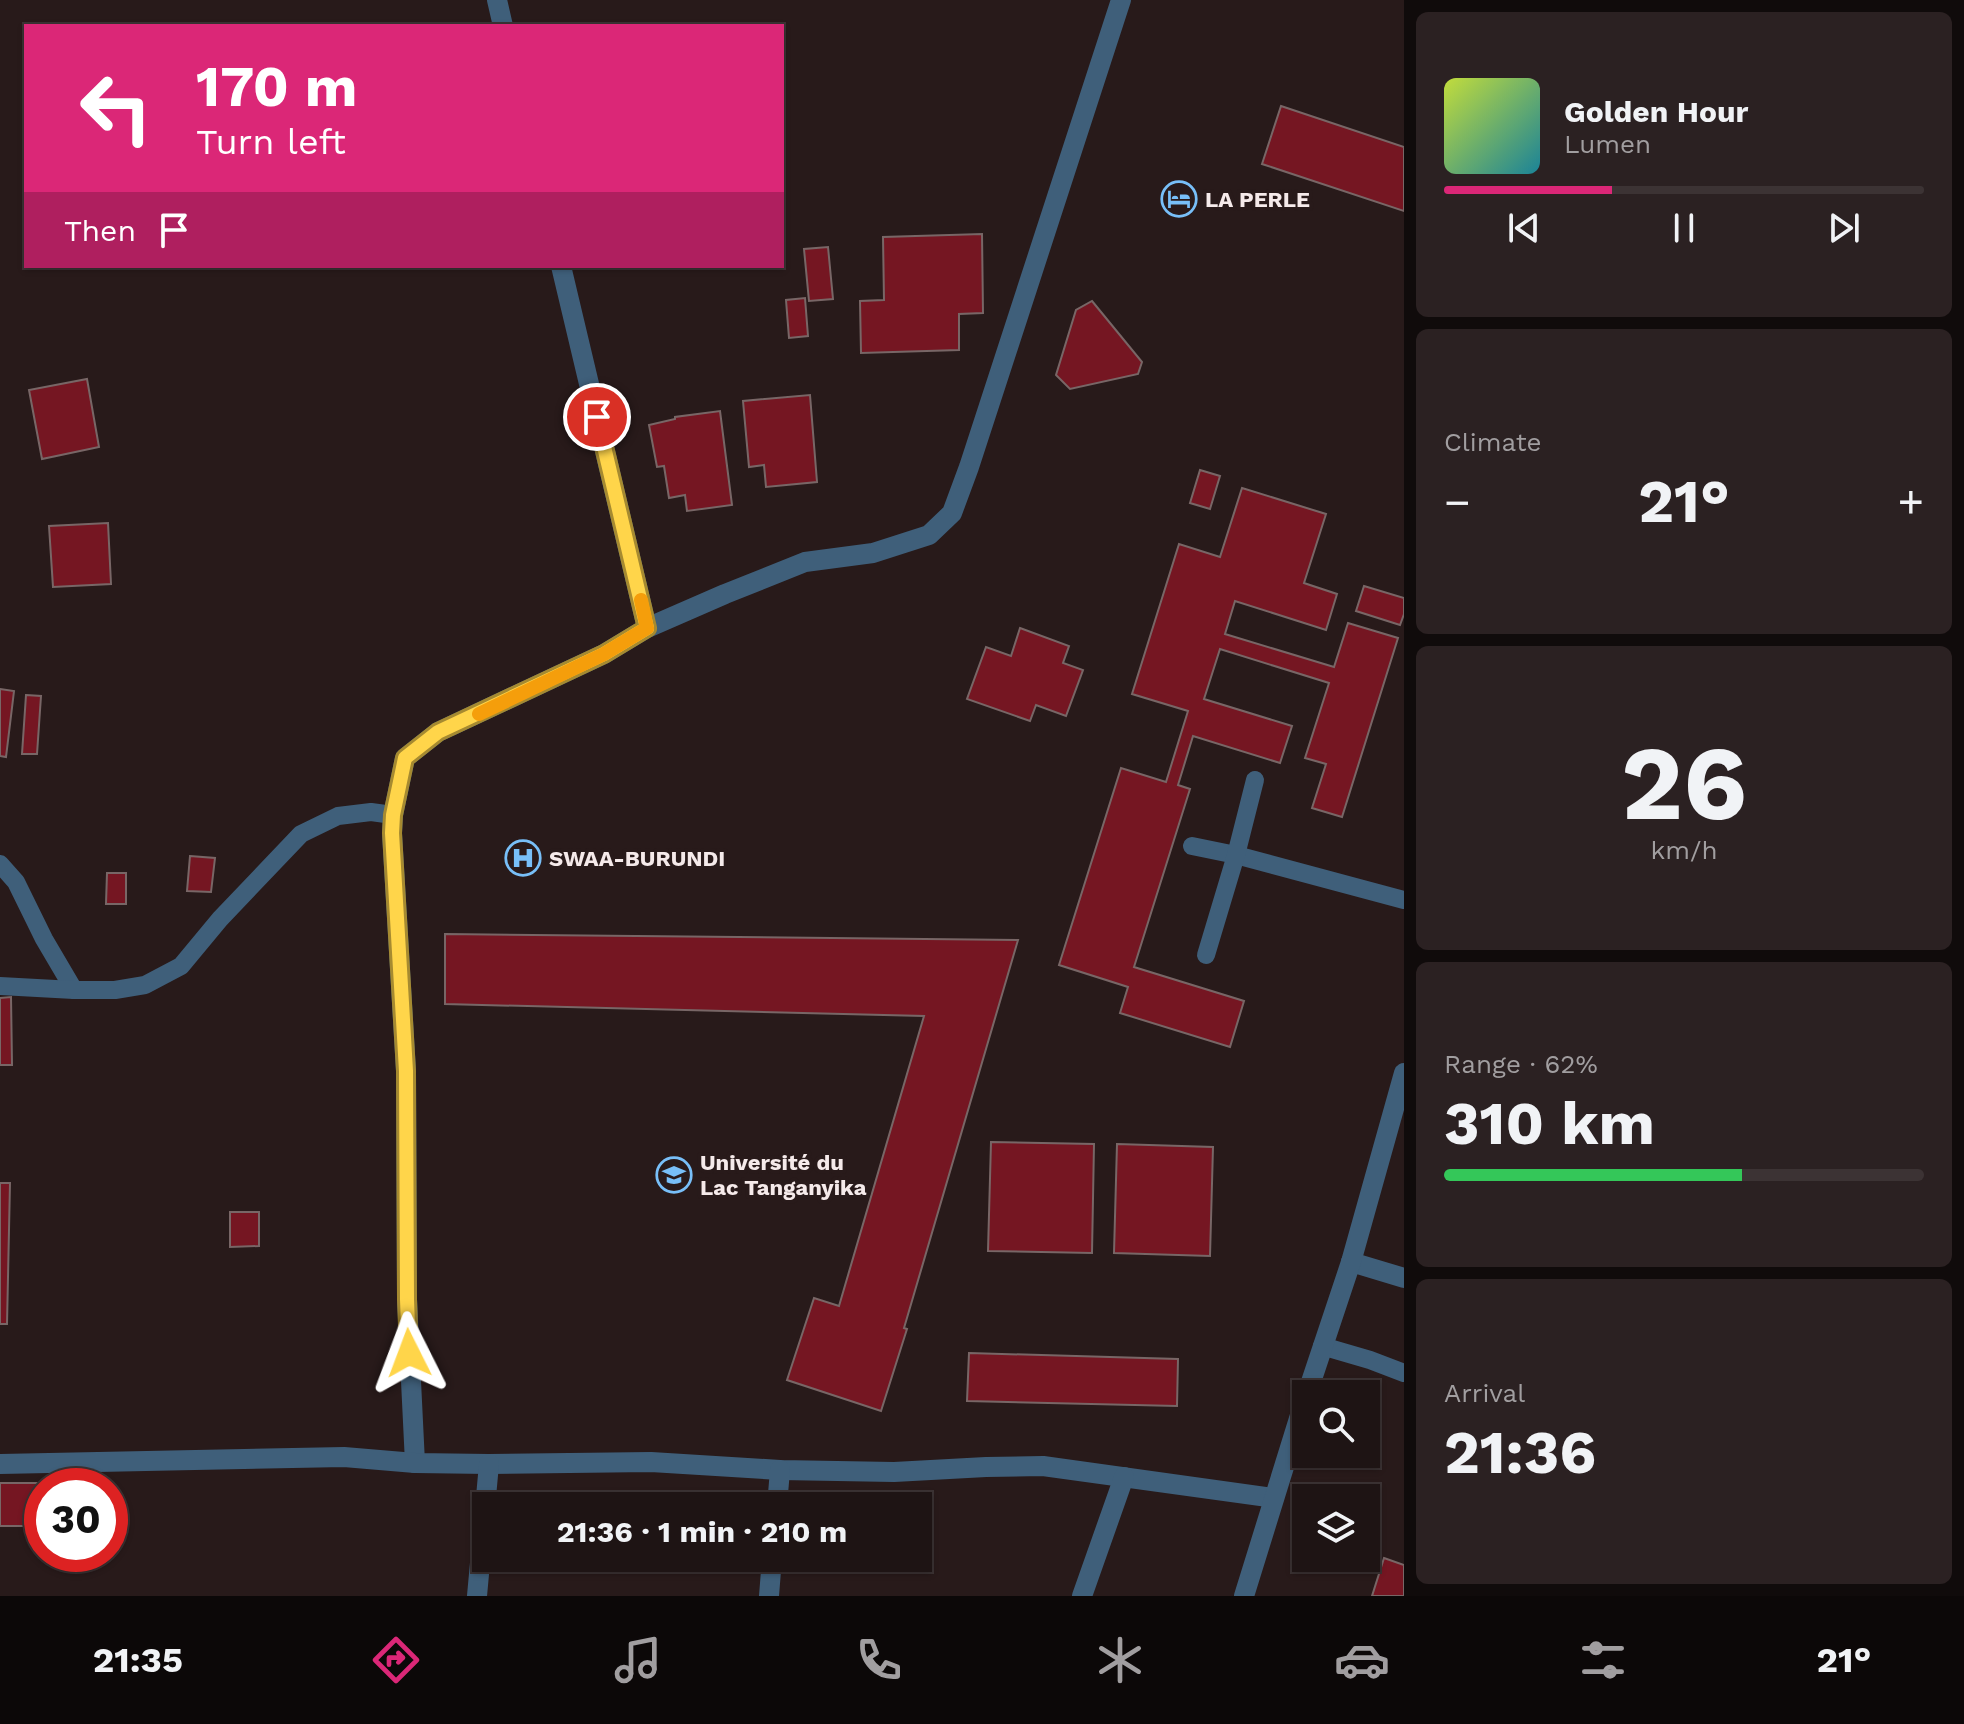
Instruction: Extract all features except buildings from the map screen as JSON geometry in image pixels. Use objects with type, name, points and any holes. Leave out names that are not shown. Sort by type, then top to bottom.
[{"type":"street","points":[[497,0],[503,24]]},
{"type":"street","points":[[415,1463],[407,1299],[406,1071],[393,815],[405,758],[438,732],[604,654],[647,628],[805,562],[873,553],[929,535],[952,513],[1121,0]]},
{"type":"street","points":[[561,268],[647,628]]},
{"type":"street","points":[[1311,1380],[1351,1262],[1404,1073]]},
{"type":"street","points":[[1351,1262],[1404,1278]]},
{"type":"street","points":[[1244,1596],[1292,1440]]},
{"type":"street","points":[[0,1464],[344,1457],[415,1463],[651,1462],[780,1470],[894,1472],[1043,1466],[1274,1498]]},
{"type":"street","points":[[477,1596],[489,1464]]},
{"type":"street","points":[[778,1492],[780,1470]]},
{"type":"street","points":[[1082,1596],[1124,1477]]},
{"type":"street","points":[[769,1596],[771,1572]]},
{"type":"lane","points":[[1206,955],[1255,780]]},
{"type":"lane","points":[[0,986],[115,990],[145,985],[181,966],[220,919],[301,834],[338,816],[371,812],[393,815]]},
{"type":"lane","points":[[1192,846],[1404,900]]},
{"type":"lane","points":[[0,864],[16,882],[74,990]]},
{"type":"lane","points":[[1322,1346],[1404,1373]]},
{"type":"slow traffic","points":[[479,714],[604,654],[647,628],[641,600]]},
{"type":"place","name":"LA PERLE","points":[[1179,199]]},
{"type":"place","name":"SWAA-BURUNDI","points":[[523,858]]},
{"type":"place","name":"Université du Lac Tanganyika","points":[[674,1175]]},
{"type":"route","points":[[409,1353],[406,1071],[393,815],[405,758],[438,732],[604,654],[647,628],[597,417]]}]
